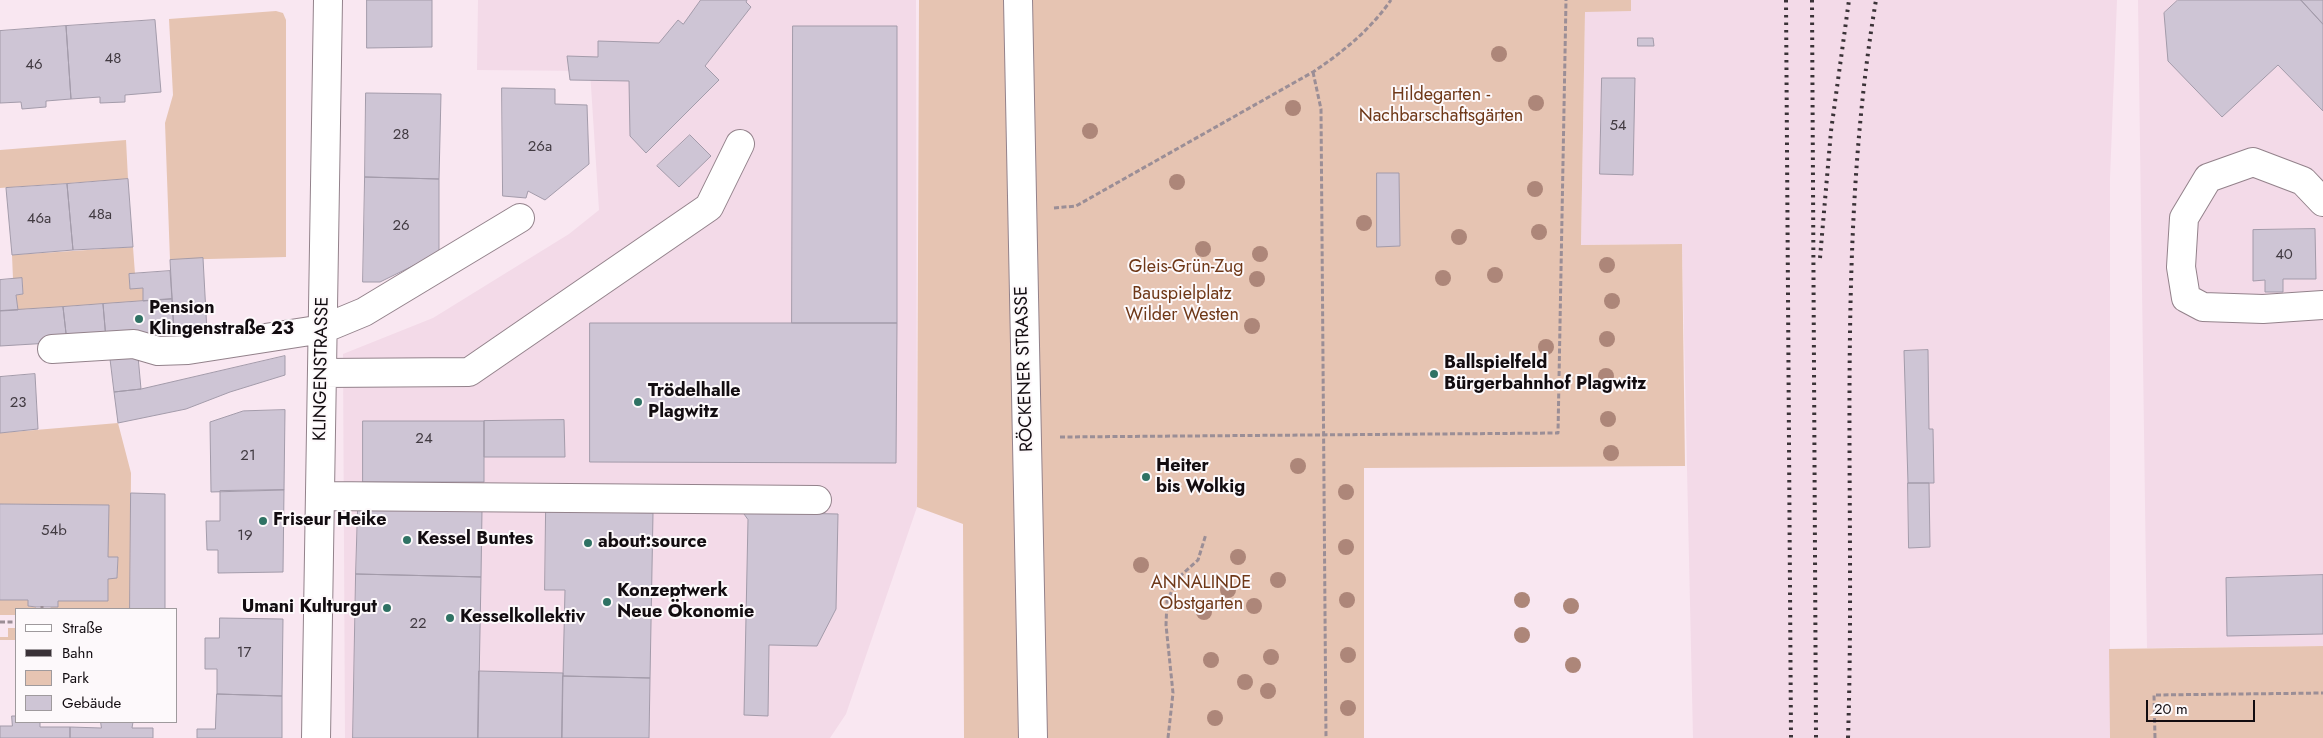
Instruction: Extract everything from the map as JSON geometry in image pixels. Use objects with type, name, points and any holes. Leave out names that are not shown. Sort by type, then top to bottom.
[{"type":"street","name":"KLINGENSTRASSE","points":[[316,738],[328,0]]},
{"type":"street","name":"RÖCKENER STRASSE","points":[[1018,0],[1033,738]]},
{"type":"street","points":[[322,373],[469,372],[709,207],[740,144]]},
{"type":"street","points":[[2323,202],[2303,181],[2253,162],[2208,178],[2184,218],[2181,267],[2186,298],[2203,307],[2263,309],[2323,305]]},
{"type":"street","points":[[52,349],[134,344],[158,351],[188,350],[323,329],[364,312],[520,218]]},
{"type":"street","points":[[320,496],[817,500]]},
{"type":"path","points":[[1021,212],[1076,206],[1313,72],[1337,56],[1365,32],[1391,0]]},
{"type":"path","points":[[1027,437],[1558,433],[1566,0]]},
{"type":"path","points":[[1313,72],[1321,109],[1326,738]]},
{"type":"path","points":[[1168,738],[1173,693],[1166,625],[1167,601],[1178,578],[1198,560],[1206,534]]},
{"type":"path","points":[[0,622],[15,622]]},
{"type":"path","points":[[2155,738],[2154,695],[2323,693]]},
{"type":"shaded area","points":[[478,0],[916,0],[917,507],[846,714],[830,738],[345,738],[343,354],[433,318],[569,234],[599,210],[590,71],[477,70]]},
{"type":"shaded area","points":[[1631,0],[2117,0],[2110,178],[2110,738],[1693,738],[1682,244],[1581,245],[1585,11],[1631,10]]},
{"type":"shaded area","points":[[2138,0],[2323,0],[2323,646],[2147,648]]},
{"type":"green space","name":"Gleis-Grün-Zug","points":[[919,0],[1631,0],[1631,11],[1585,12],[1581,245],[1682,244],[1685,466],[1364,468],[1364,738],[964,738],[963,524],[917,507]]},
{"type":"green space","points":[[276,11],[283,13],[286,20],[286,257],[170,260],[165,123],[173,95],[169,19]]},
{"type":"green space","points":[[126,140],[128,179],[0,188],[0,150]]},
{"type":"green space","points":[[133,247],[135,274],[129,274],[130,288],[143,288],[143,301],[18,310],[16,295],[23,294],[22,279],[13,279],[12,255]]},
{"type":"green space","points":[[118,423],[131,473],[130,608],[50,608],[58,601],[108,601],[108,578],[117,578],[118,557],[108,557],[108,506],[0,504],[0,433]]},
{"type":"green space","points":[[0,600],[28,600],[28,606],[36,607],[15,608],[15,615],[0,615]]},
{"type":"green space","points":[[8,628],[15,628],[15,640],[0,640],[0,637],[8,637]]},
{"type":"green space","points":[[2323,646],[2323,738],[2110,738],[2109,649]]},
{"type":"building","points":[[367,0],[432,0],[432,47],[367,48]]},
{"type":"building","points":[[701,0],[747,0],[746,2],[751,7],[705,66],[719,80],[646,153],[630,136],[629,81],[570,80],[567,56],[598,57],[598,41],[659,43],[678,20],[683,24]]},
{"type":"building","points":[[2178,0],[2301,0],[2323,24],[2323,111],[2278,65],[2222,117],[2168,61],[2164,13]]},
{"type":"building","points":[[2301,0],[2323,0],[2323,24]]},
{"type":"building","points":[[155,20],[161,92],[125,95],[125,102],[100,103],[100,97],[71,99],[66,26]]},
{"type":"building","points":[[66,26],[71,99],[46,101],[46,107],[22,109],[21,102],[0,103],[0,31]]},
{"type":"building","points":[[793,26],[897,26],[897,323],[792,323]]},
{"type":"building","points":[[1638,38],[1653,38],[1654,46],[1638,46]]},
{"type":"building","points":[[1602,78],[1635,78],[1633,175],[1600,174]]},
{"type":"building","points":[[502,88],[555,89],[555,104],[587,105],[589,164],[545,200],[528,191],[526,198],[503,196]]},
{"type":"building","points":[[366,93],[441,94],[439,179],[365,177]]},
{"type":"building","points":[[690,135],[711,156],[679,187],[657,166]]},
{"type":"building","points":[[1377,173],[1399,173],[1400,246],[1377,247]]},
{"type":"building","points":[[365,177],[439,179],[439,253],[380,282],[363,282]]},
{"type":"building","points":[[128,179],[133,247],[73,250],[67,184]]},
{"type":"building","points":[[67,184],[73,250],[12,255],[6,188]]},
{"type":"building","points":[[2315,229],[2316,279],[2283,279],[2283,292],[2265,292],[2265,280],[2253,281],[2253,230]]},
{"type":"building","points":[[203,258],[207,332],[174,334],[170,260]]},
{"type":"building","points":[[170,271],[172,299],[143,301],[143,288],[130,289],[129,274]]},
{"type":"building","points":[[22,278],[23,294],[16,295],[18,310],[0,311],[0,280]]},
{"type":"building","name":"Pension Klingenstraße 23","points":[[172,299],[174,334],[106,339],[103,304]]},
{"type":"building","points":[[103,304],[106,339],[67,342],[63,307]]},
{"type":"building","points":[[63,307],[67,342],[0,346],[0,311]]},
{"type":"building","points":[[590,323],[897,323],[896,463],[590,462]]},
{"type":"building","points":[[1928,350],[1929,429],[1933,429],[1934,483],[1908,483],[1904,351]]},
{"type":"building","points":[[138,356],[141,389],[114,392],[110,359]]},
{"type":"building","points":[[285,356],[285,375],[230,392],[186,409],[118,423],[114,392],[141,389]]},
{"type":"building","points":[[35,374],[38,429],[0,433],[0,377]]},
{"type":"building","points":[[285,410],[284,490],[211,492],[210,422],[243,411]]},
{"type":"building","points":[[564,420],[565,457],[484,457],[484,421]]},
{"type":"building","points":[[363,421],[484,421],[484,482],[363,482]]},
{"type":"building","points":[[1908,483],[1929,483],[1930,547],[1909,548]]},
{"type":"building","points":[[284,490],[283,572],[218,573],[218,550],[207,550],[206,521],[220,521],[220,491]]},
{"type":"building","points":[[131,493],[165,494],[165,608],[130,608]]},
{"type":"building","points":[[0,504],[109,505],[108,557],[118,557],[117,578],[108,579],[108,601],[58,601],[58,607],[36,607],[28,606],[28,600],[0,600]]},
{"type":"building","points":[[358,508],[482,510],[481,577],[356,574]]},
{"type":"building","points":[[546,511],[653,513],[650,678],[563,676],[565,590],[545,590]]},
{"type":"building","points":[[743,512],[838,514],[836,609],[817,646],[769,645],[768,716],[744,715],[748,520]]},
{"type":"building","points":[[356,574],[481,577],[478,738],[353,738]]},
{"type":"building","points":[[2323,575],[2323,634],[2227,636],[2226,578]]},
{"type":"building","points":[[220,618],[283,619],[282,696],[217,694],[217,669],[205,669],[205,638],[219,638]]},
{"type":"building","points":[[479,671],[563,673],[562,738],[478,738]]},
{"type":"building","points":[[563,676],[650,678],[649,738],[562,738]]},
{"type":"building","points":[[217,694],[282,696],[282,738],[197,738],[197,729],[215,729]]},
{"type":"building","points":[[12,716],[15,716],[15,723],[40,723],[40,727],[70,727],[70,738],[0,738],[0,726],[12,726]]},
{"type":"building","points":[[101,723],[133,723],[132,728],[153,728],[153,738],[70,738],[70,727],[101,728]]},
{"type":"railway","points":[[1786,0],[1791,738]]},
{"type":"railway","points":[[1812,0],[1816,738]]},
{"type":"railway","points":[[1820,258],[1831,131],[1849,0]]},
{"type":"railway","points":[[1848,738],[1851,276],[1855,183],[1863,91],[1876,0]]},
{"type":"place","name":"Pension Klingenstraße 23","points":[[139,319]]},
{"type":"place","name":"Ballspielfeld Bürgerbahnhof Plagwitz","points":[[1434,374]]},
{"type":"place","name":"Trödelhalle Plagwitz","points":[[638,402]]},
{"type":"place","name":"Heiter bis Wolkig","points":[[1146,477]]},
{"type":"place","name":"Friseur Heike","points":[[263,521]]},
{"type":"place","name":"Kessel Buntes","points":[[407,540]]},
{"type":"place","name":"about:source","points":[[588,543]]},
{"type":"place","name":"Konzeptwerk Neue Ökonomie","points":[[607,602]]},
{"type":"place","name":"Umani Kulturgut","points":[[387,608]]},
{"type":"place","name":"Kesselkollektiv","points":[[450,618]]},
{"type":"park label","name":"Hildegarten - Nachbarschaftsgärten","points":[[1441,106]]},
{"type":"park label","name":"Bauspielplatz Wilder Westen","points":[[1182,305]]},
{"type":"park label","name":"ANNALINDE Obstgarten","points":[[1201,594]]}]
